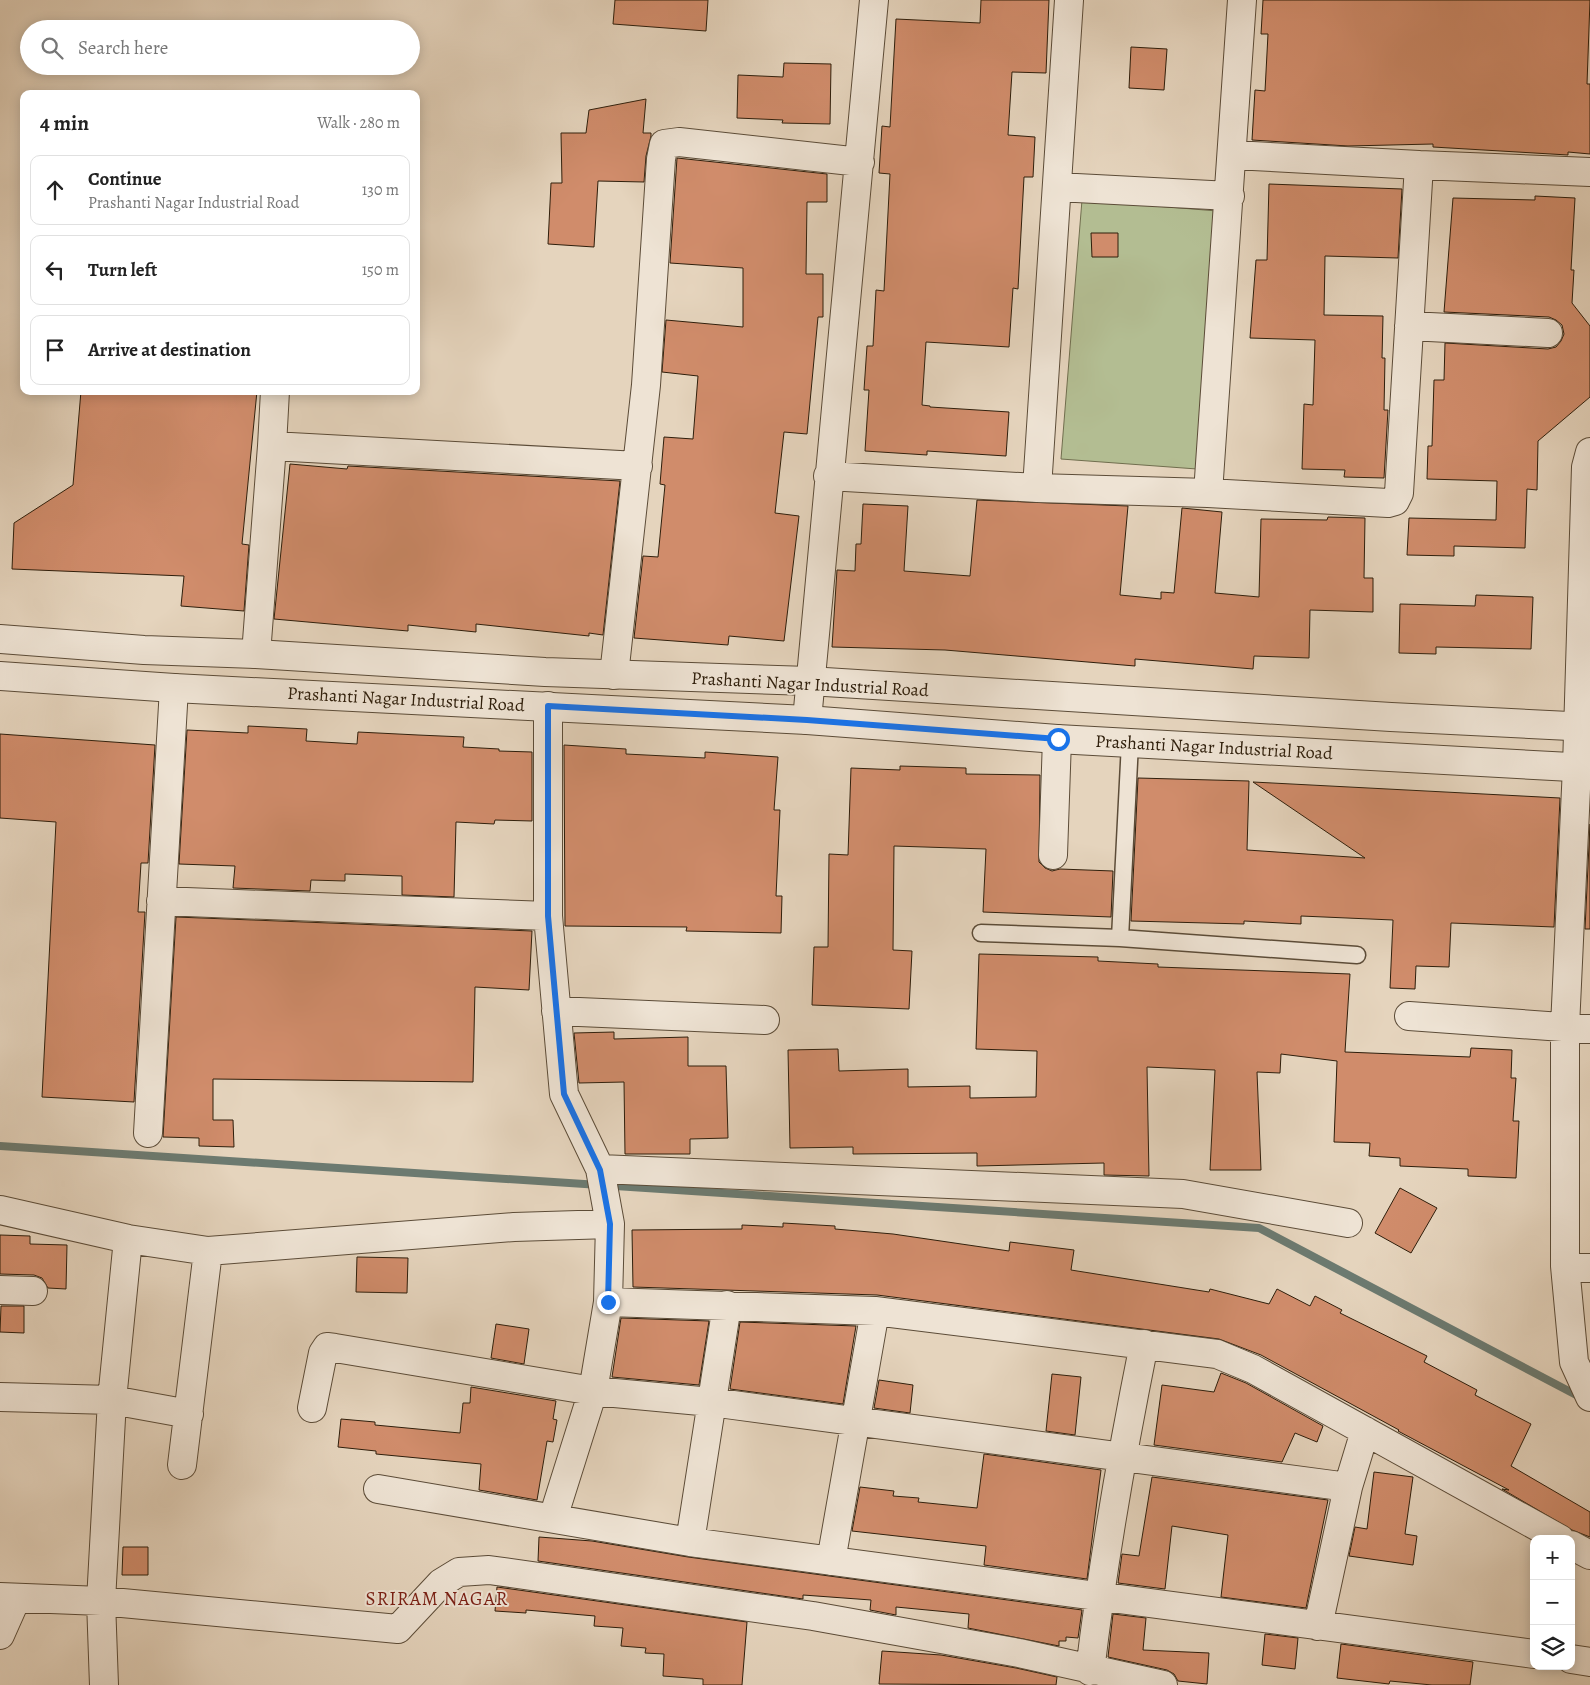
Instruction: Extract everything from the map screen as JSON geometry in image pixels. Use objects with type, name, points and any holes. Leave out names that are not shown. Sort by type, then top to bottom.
[{"type":"street","points":[[807,720],[828,476],[860,162],[874,0]]},
{"type":"street","points":[[1037,488],[1069,0]]},
{"type":"street","points":[[1208,493],[1233,155],[1242,0]]},
{"type":"street","points":[[614,675],[646,385],[661,159],[664,144],[679,142],[860,162]]},
{"type":"street","points":[[1233,155],[1590,172]]},
{"type":"street","points":[[828,476],[1037,488],[1208,493],[1388,503],[1396,500],[1399,493],[1419,165]]},
{"type":"street","points":[[1057,187],[1230,196]]},
{"type":"street","points":[[1409,326],[1548,334]]},
{"type":"street","points":[[256,654],[275,395]]},
{"type":"street","points":[[272,446],[638,466]]},
{"type":"street","points":[[1586,1390],[1574,1362],[1577,1267],[1578,1028],[1589,462]]},
{"type":"street","name":"Prashanti Nagar Industrial Road","points":[[0,639],[144,650],[256,654],[614,675],[809,682],[1391,717],[1584,726]]},
{"type":"street","name":"Prashanti Nagar Industrial Road","points":[[0,676],[174,688],[807,720],[1058,739],[1583,767]]},
{"type":"street","points":[[148,1133],[174,688]]},
{"type":"street","points":[[548,706],[548,916],[564,1094],[600,1173],[610,1224],[608,1302],[593,1392],[553,1518]]},
{"type":"street","points":[[1053,855],[1058,739]]},
{"type":"street","points":[[161,901],[548,916]]},
{"type":"street","points":[[556,1011],[765,1020]]},
{"type":"street","points":[[1409,1016],[1578,1028]]},
{"type":"street","points":[[600,1173],[1183,1194],[1348,1223]]},
{"type":"street","points":[[0,1210],[128,1239],[208,1251],[514,1227],[610,1224]]},
{"type":"street","points":[[104,1685],[101,1601],[112,1400],[128,1239]]},
{"type":"street","points":[[182,1465],[208,1251]]},
{"type":"street","points":[[0,1290],[33,1291]]},
{"type":"street","points":[[608,1302],[875,1311],[1217,1354],[1253,1369],[1553,1535]]},
{"type":"street","points":[[690,1542],[727,1305]]},
{"type":"street","points":[[831,1561],[875,1311]]},
{"type":"street","points":[[1090,1671],[1099,1597],[1121,1455],[1144,1344]]},
{"type":"street","points":[[312,1408],[323,1353],[327,1348],[593,1392],[712,1402],[1121,1455],[1348,1487]]},
{"type":"street","points":[[0,1397],[112,1400],[189,1414]]},
{"type":"street","points":[[1318,1626],[1348,1487],[1365,1431]]},
{"type":"street","points":[[378,1489],[690,1542],[1530,1653]]},
{"type":"street","points":[[1575,1547],[1590,1555]]},
{"type":"street","points":[[0,1635],[8,1598],[101,1601],[398,1629],[441,1583],[460,1572],[489,1570],[812,1616],[1019,1653],[1090,1671],[1163,1685]]},
{"type":"street","points":[[1575,1660],[1590,1662]]},
{"type":"lane","points":[[1120,938],[1130,743]]},
{"type":"lane","points":[[981,933],[1120,938],[1357,955]]},
{"type":"green space","points":[[1082,200],[1217,211],[1197,469],[1061,459]]},
{"type":"building","points":[[615,0],[708,0],[706,31],[613,24]]},
{"type":"building","points":[[981,0],[1049,0],[1046,73],[1012,72],[1008,135],[1035,137],[1033,177],[1024,177],[1018,289],[1013,288],[1009,347],[926,342],[922,405],[1009,412],[1006,456],[927,451],[927,455],[865,451],[869,390],[864,390],[867,346],[873,346],[876,290],[884,291],[890,174],[879,173],[882,126],[890,127],[896,19],[980,23]]},
{"type":"building","points":[[1263,0],[1590,0],[1587,84],[1590,84],[1590,154],[1568,152],[1568,155],[1433,147],[1433,144],[1348,146],[1252,140],[1255,90],[1265,91],[1268,34],[1261,34]]},
{"type":"building","points":[[1131,47],[1167,49],[1164,90],[1129,88]]},
{"type":"building","points":[[784,63],[831,64],[830,124],[782,123],[783,120],[737,118],[738,75],[783,77]]},
{"type":"building","points":[[646,99],[643,133],[651,133],[651,136],[646,156],[644,182],[598,181],[594,247],[548,244],[551,183],[562,183],[561,133],[586,133],[589,110]]},
{"type":"building","points":[[677,158],[827,174],[827,202],[807,202],[806,274],[823,274],[823,317],[818,317],[807,434],[784,432],[775,513],[799,516],[784,641],[729,636],[728,645],[634,638],[643,556],[658,557],[665,485],[660,484],[664,437],[693,439],[698,376],[662,372],[666,320],[743,327],[743,268],[670,263]]},
{"type":"building","points":[[1269,184],[1402,189],[1398,258],[1325,256],[1324,315],[1383,316],[1382,358],[1385,358],[1384,410],[1388,410],[1384,478],[1344,477],[1345,470],[1302,469],[1304,404],[1313,405],[1315,340],[1250,338],[1256,260],[1267,260]]},
{"type":"building","points":[[1535,196],[1575,198],[1571,270],[1574,270],[1572,303],[1590,326],[1590,397],[1538,441],[1537,490],[1527,489],[1525,548],[1454,546],[1454,556],[1407,555],[1409,518],[1496,520],[1497,481],[1427,479],[1428,446],[1432,446],[1434,380],[1444,380],[1445,343],[1548,349],[1556,347],[1564,334],[1562,325],[1549,317],[1444,312],[1453,198],[1535,200]]},
{"type":"building","points":[[1091,233],[1118,233],[1118,257],[1092,257]]},
{"type":"building","points":[[81,395],[257,395],[242,544],[249,545],[244,611],[181,606],[184,576],[12,569],[14,523],[73,485]]},
{"type":"building","points":[[290,464],[347,469],[348,466],[620,481],[603,635],[589,633],[589,636],[476,624],[476,632],[408,625],[408,631],[274,619]]},
{"type":"building","points":[[977,500],[1128,506],[1120,595],[1161,599],[1161,592],[1174,593],[1182,508],[1222,512],[1215,593],[1259,597],[1261,519],[1327,520],[1328,517],[1365,518],[1364,578],[1373,578],[1373,612],[1310,610],[1309,658],[1254,656],[1253,669],[1135,659],[1135,666],[945,650],[832,647],[837,570],[855,571],[856,544],[861,544],[863,504],[908,506],[904,571],[970,576]]},
{"type":"building","points":[[1476,595],[1533,597],[1531,649],[1436,647],[1436,654],[1399,653],[1400,604],[1475,606]]},
{"type":"building","points":[[248,726],[307,729],[306,741],[357,744],[358,732],[464,737],[463,747],[532,752],[532,821],[495,820],[494,824],[456,822],[454,897],[402,895],[402,876],[345,874],[345,881],[311,880],[310,891],[233,888],[235,866],[179,864],[187,730],[248,733]]},
{"type":"building","points":[[0,734],[155,745],[148,863],[141,863],[138,912],[145,912],[134,1102],[42,1097],[56,822],[0,818]]},
{"type":"building","points":[[564,745],[626,749],[626,754],[705,758],[705,752],[778,757],[774,810],[780,810],[776,896],[782,896],[781,933],[686,931],[687,927],[565,926]]},
{"type":"building","points":[[900,766],[966,768],[966,774],[1040,775],[1039,862],[1045,868],[1052,871],[1060,869],[1113,871],[1111,917],[983,912],[986,849],[894,846],[893,950],[912,951],[909,1009],[812,1005],[814,947],[828,947],[829,854],[848,855],[851,768],[900,770]]},
{"type":"building","points":[[1138,778],[1249,781],[1247,850],[1365,858],[1253,782],[1560,798],[1554,927],[1451,923],[1449,967],[1416,966],[1415,989],[1390,988],[1393,920],[1301,916],[1301,924],[1244,921],[1244,924],[1131,921]]},
{"type":"building","points":[[1590,824],[1590,929],[1585,929]]},
{"type":"building","points":[[176,917],[532,931],[529,990],[475,987],[473,1082],[213,1079],[213,1120],[233,1120],[234,1147],[199,1146],[199,1138],[163,1137]]},
{"type":"building","points":[[979,954],[1098,957],[1098,961],[1158,964],[1158,967],[1350,974],[1345,1052],[1470,1057],[1471,1048],[1512,1050],[1511,1078],[1516,1078],[1513,1121],[1519,1121],[1516,1178],[1468,1176],[1468,1169],[1400,1166],[1400,1158],[1369,1156],[1370,1143],[1334,1142],[1337,1061],[1281,1054],[1280,1073],[1257,1072],[1261,1170],[1210,1170],[1215,1070],[1147,1067],[1149,1176],[1104,1175],[1104,1163],[977,1166],[977,1153],[853,1154],[853,1147],[790,1148],[788,1050],[838,1049],[839,1071],[908,1069],[908,1087],[970,1086],[970,1098],[1036,1097],[1037,1051],[976,1049]]},
{"type":"building","points":[[614,1032],[614,1039],[688,1037],[688,1066],[726,1066],[728,1138],[690,1139],[690,1154],[625,1154],[624,1082],[579,1083],[574,1033]]},
{"type":"building","points":[[1400,1188],[1437,1208],[1411,1253],[1375,1233]]},
{"type":"building","points":[[783,1223],[835,1226],[835,1229],[893,1234],[1009,1251],[1010,1242],[1074,1250],[1071,1270],[1209,1292],[1210,1289],[1269,1304],[1277,1289],[1310,1306],[1315,1296],[1342,1310],[1340,1313],[1427,1356],[1424,1362],[1477,1390],[1475,1395],[1531,1424],[1511,1466],[1590,1512],[1590,1537],[1572,1530],[1502,1489],[1509,1490],[1261,1355],[1219,1339],[877,1295],[633,1287],[632,1230],[742,1229],[742,1225],[783,1227]]},
{"type":"building","points":[[0,1235],[30,1236],[30,1244],[67,1245],[66,1289],[48,1288],[42,1278],[34,1275],[0,1274]]},
{"type":"building","points":[[357,1257],[408,1258],[407,1293],[356,1292]]},
{"type":"building","points":[[1,1306],[24,1306],[24,1333],[0,1332]]},
{"type":"building","points":[[621,1318],[709,1321],[699,1385],[612,1377]]},
{"type":"building","points":[[740,1322],[856,1326],[843,1404],[730,1389]]},
{"type":"building","points":[[496,1324],[529,1329],[524,1364],[491,1358]]},
{"type":"building","points":[[1221,1373],[1246,1383],[1323,1426],[1317,1442],[1295,1433],[1282,1462],[1154,1445],[1162,1385],[1214,1392]]},
{"type":"building","points":[[1052,1374],[1081,1377],[1075,1435],[1046,1431]]},
{"type":"building","points":[[879,1380],[913,1385],[910,1413],[874,1408]]},
{"type":"building","points":[[471,1387],[556,1401],[553,1419],[557,1420],[553,1442],[547,1441],[537,1500],[479,1490],[481,1464],[376,1454],[376,1451],[338,1447],[341,1419],[375,1422],[375,1425],[460,1433],[463,1403],[470,1403]]},
{"type":"building","points":[[984,1454],[1101,1470],[1087,1579],[984,1565],[986,1546],[852,1531],[860,1487],[894,1491],[893,1496],[919,1498],[918,1502],[977,1508]]},
{"type":"building","points":[[1374,1472],[1413,1477],[1405,1534],[1417,1536],[1413,1565],[1349,1556],[1355,1527],[1367,1529]]},
{"type":"building","points":[[1152,1477],[1328,1500],[1306,1608],[1221,1597],[1228,1535],[1172,1526],[1165,1589],[1118,1583],[1122,1554],[1139,1556]]},
{"type":"building","points":[[539,1537],[592,1541],[688,1557],[1082,1610],[1078,1638],[1066,1637],[1066,1641],[1059,1641],[1059,1646],[968,1628],[969,1614],[896,1607],[896,1615],[870,1610],[871,1600],[803,1595],[803,1599],[538,1561]]},
{"type":"building","points":[[123,1547],[148,1547],[148,1575],[122,1575]]},
{"type":"building","points":[[497,1587],[747,1622],[742,1685],[703,1685],[703,1679],[663,1676],[664,1654],[645,1653],[646,1648],[621,1646],[623,1628],[594,1626],[595,1616],[526,1610],[526,1613],[495,1611]]},
{"type":"building","points":[[1113,1614],[1146,1618],[1143,1650],[1209,1653],[1207,1684],[1178,1681],[1174,1674],[1167,1670],[1108,1657]]},
{"type":"building","points":[[1265,1634],[1298,1638],[1295,1669],[1262,1665]]},
{"type":"building","points":[[1341,1644],[1473,1662],[1470,1685],[1432,1685],[1390,1681],[1389,1684],[1337,1678]]},
{"type":"building","points":[[882,1651],[941,1655],[1016,1668],[1057,1677],[1056,1685],[879,1684]]},
{"type":"waterway","points":[[0,1146],[1259,1228],[1582,1398]]},
{"type":"district","name":"SRIRAM NAGAR","points":[[437,1598]]},
{"type":"route","points":[[608,1302],[610,1224],[600,1170],[564,1094],[548,916],[548,706],[807,720],[1058,739]]}]
